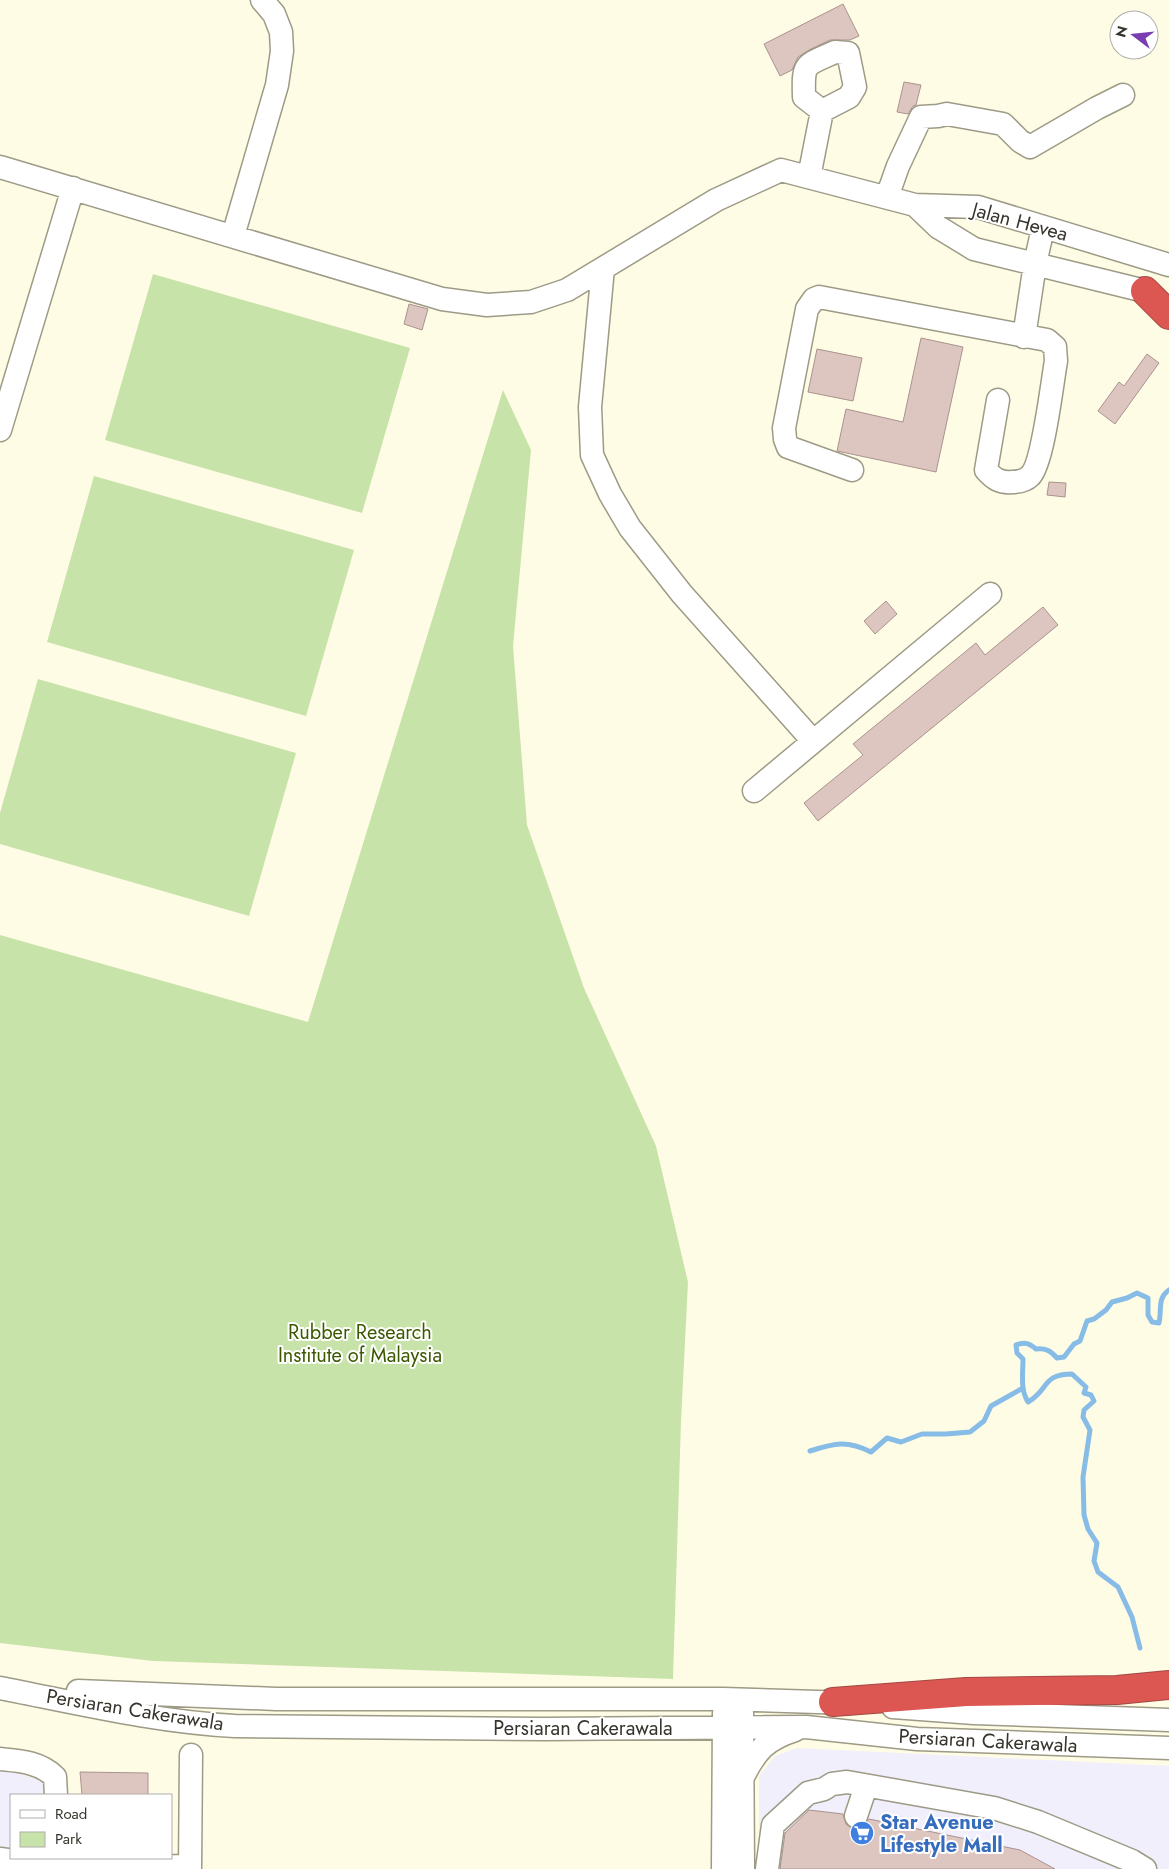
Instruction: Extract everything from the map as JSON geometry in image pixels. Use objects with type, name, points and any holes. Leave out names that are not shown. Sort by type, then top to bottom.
[{"type":"highway","points":[[1145,291],[1169,315]]},
{"type":"highway","points":[[833,1702],[966,1692],[1117,1690],[1169,1685]]},
{"type":"street","points":[[233,236],[277,85],[282,51],[281,32],[274,14],[262,0]]},
{"type":"street","points":[[887,198],[898,166],[921,117],[947,114],[1003,124],[1020,141],[1030,147],[1097,108],[1124,95]]},
{"type":"street","points":[[809,177],[822,111]]},
{"type":"street","points":[[0,167],[442,299],[487,305],[531,302],[567,290],[603,268]]},
{"type":"street","name":"Jalan Hevea","points":[[603,268],[716,200],[781,170],[916,205],[978,207],[1169,265]]},
{"type":"street","points":[[0,430],[73,188]]},
{"type":"street","name":"Jalan Hevea","points":[[916,205],[938,228],[974,249],[1145,291]]},
{"type":"street","points":[[1024,337],[1035,264],[1043,228]]},
{"type":"street","points":[[603,268],[590,407],[592,455],[610,494],[630,528],[682,594],[813,741]]},
{"type":"street","points":[[852,470],[788,447],[785,439],[784,428],[807,309],[814,299],[819,297],[1047,340],[1055,347],[1056,361],[1039,459],[1030,476],[1021,482],[1004,483],[993,478],[986,470],[998,400]]},
{"type":"street","points":[[754,791],[990,594]]},
{"type":"street","name":"Persiaran Cakerawala","points":[[0,1688],[276,1700],[732,1700],[833,1702],[974,1713],[1169,1720]]},
{"type":"street","name":"Persiaran Cakerawala","points":[[0,1688],[197,1724],[526,1729],[806,1727],[917,1739],[1169,1748]]},
{"type":"street","points":[[723,1869],[733,1775],[734,1727],[732,1700]]},
{"type":"street","points":[[733,1775],[753,1758],[763,1746],[779,1735],[806,1727]]},
{"type":"street","points":[[658,1728],[703,1742],[716,1754],[733,1775],[743,1869]]},
{"type":"street","points":[[0,1859],[58,1865],[190,1867],[191,1755]]},
{"type":"street","points":[[0,1759],[27,1762],[47,1769],[55,1777],[56,1794]]},
{"type":"street","points":[[767,1869],[773,1825],[808,1793],[824,1789],[832,1784],[847,1782],[994,1808],[1038,1822],[1132,1861],[1145,1869]]},
{"type":"street","points":[[856,1816],[866,1786]]},
{"type":"shaded area","points":[[797,1748],[1169,1766],[1169,1869],[759,1869],[759,1776],[775,1756]]},
{"type":"shaded area","points":[[0,1771],[21,1774],[44,1782],[45,1794],[10,1794],[10,1852],[0,1850]]},
{"type":"green space","points":[[153,274],[410,348],[362,513],[105,440]]},
{"type":"green space","name":"Rubber Research Institute of Malaysia","points":[[503,390],[531,450],[513,646],[527,825],[584,988],[656,1146],[688,1282],[681,1421],[673,1679],[153,1661],[0,1643],[0,935],[308,1022]]},
{"type":"green space","points":[[94,476],[354,550],[306,716],[47,642]]},
{"type":"green space","points":[[38,679],[296,753],[249,916],[0,844],[0,813]]},
{"type":"building","points":[[843,4],[859,36],[850,40],[830,40],[811,49],[798,57],[792,70],[780,76],[764,44]]},
{"type":"building","points":[[904,82],[921,85],[916,105],[913,106],[908,114],[897,112]]},
{"type":"building","points":[[409,304],[428,309],[422,330],[404,324]]},
{"type":"building","points":[[921,338],[963,347],[936,472],[837,451],[846,409],[903,422]]},
{"type":"building","points":[[817,349],[862,358],[853,401],[808,392]]},
{"type":"building","points":[[1147,354],[1159,363],[1115,424],[1098,411],[1119,382],[1124,386]]},
{"type":"building","points":[[1049,482],[1066,483],[1065,497],[1047,495]]},
{"type":"building","points":[[886,601],[897,614],[875,634],[864,621]]},
{"type":"building","points":[[1043,607],[1058,625],[818,821],[804,803],[863,755],[853,744],[976,643],[985,655]]},
{"type":"building","points":[[80,1772],[148,1773],[148,1794],[82,1794]]},
{"type":"building","name":"Star Avenue Lifestyle Mall","points":[[809,1810],[843,1814],[846,1824],[852,1829],[859,1829],[869,1819],[1020,1850],[1055,1869],[780,1869],[785,1833]]},
{"type":"waterway","points":[[1140,1648],[1132,1617],[1118,1587],[1098,1572],[1094,1561],[1097,1543],[1088,1529],[1084,1515],[1083,1477],[1090,1430],[1083,1417],[1084,1410],[1094,1401],[1091,1395],[1084,1393],[1086,1387],[1072,1374],[1062,1375],[1050,1380],[1040,1393],[1028,1402],[1023,1387],[1023,1359],[1017,1353],[1016,1345],[1027,1344],[1036,1349],[1048,1350],[1057,1358],[1064,1357],[1074,1344],[1080,1341],[1087,1321],[1094,1319],[1106,1310],[1112,1302],[1137,1293],[1148,1298],[1148,1315],[1152,1322],[1159,1323],[1161,1301],[1169,1290]]},
{"type":"waterway","points":[[810,1451],[827,1446],[848,1444],[871,1452],[887,1438],[901,1442],[922,1434],[970,1432],[984,1421],[991,1406],[1023,1388]]},
{"type":"place","name":"Star Avenue Lifestyle Mall","points":[[862,1833]]}]
